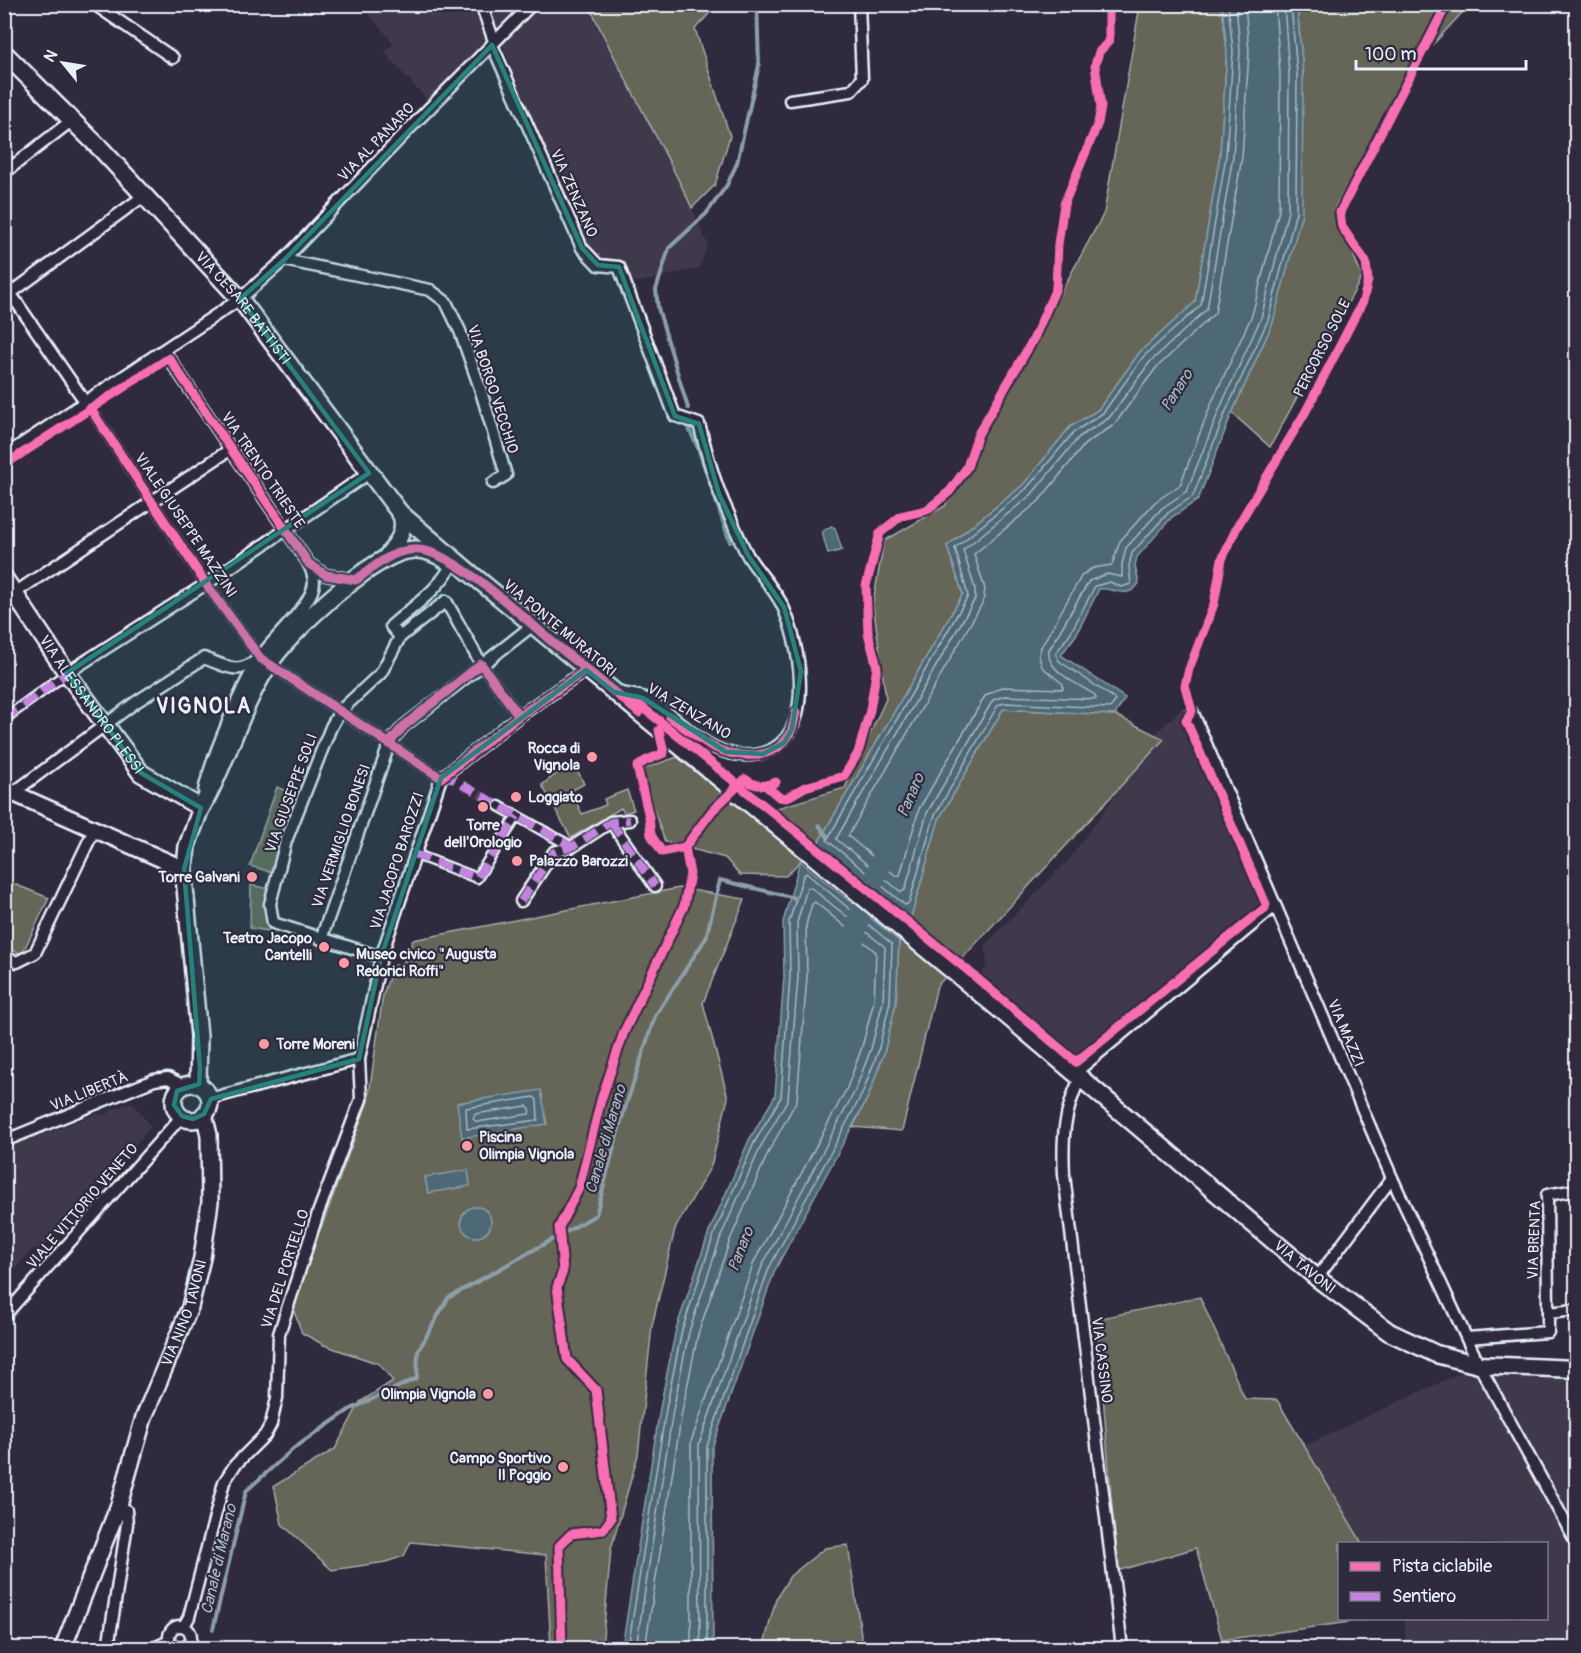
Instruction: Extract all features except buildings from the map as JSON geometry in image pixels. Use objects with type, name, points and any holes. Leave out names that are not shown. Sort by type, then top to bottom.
[{"type":"main road","name":"VIA CESARE BATTISTI","points":[[4,53],[145,195],[240,299],[400,513],[469,572]]},
{"type":"main road","points":[[385,558],[403,531],[404,522],[400,513]]},
{"type":"main road","points":[[191,1085],[199,1036],[184,869],[187,846],[264,661],[317,611],[385,558],[410,549],[421,550],[431,552],[469,572]]},
{"type":"main road","name":"VIA PONTE MURATORI","points":[[469,572],[960,977]]},
{"type":"main road","name":"VIA ALESSANDRO PLESSI","points":[[4,578],[9,596],[141,773],[201,808]]},
{"type":"main road","points":[[9,791],[184,869]]},
{"type":"main road","name":"VIA TAVONI","points":[[960,977],[1317,1278],[1389,1332],[1436,1354],[1479,1365],[1576,1369]]},
{"type":"main road","points":[[191,1085],[206,1091],[209,1099],[204,1114],[193,1119],[182,1116],[176,1109],[174,1100],[177,1092],[191,1085]]},
{"type":"main road","name":"VIA NINO TAVONI","points":[[63,1648],[119,1506],[137,1436],[186,1322],[202,1258],[210,1181],[209,1135],[204,1114]]},
{"type":"street","points":[[94,4],[173,58]]},
{"type":"street","points":[[481,4],[493,43]]},
{"type":"street","name":"VIA AL PANARO","points":[[4,456],[88,406],[240,299],[285,260],[532,4]]},
{"type":"street","points":[[790,100],[851,91],[858,86],[862,78],[859,4]]},
{"type":"street","name":"VIA ZENZANO","points":[[493,43],[582,248],[598,265],[619,267],[675,416],[699,424],[719,494],[743,545],[784,607],[801,671],[800,698],[792,729],[784,743],[772,751],[738,755],[705,742],[643,698],[614,692]]},
{"type":"street","points":[[4,173],[71,121]]},
{"type":"street","points":[[8,289],[145,195]]},
{"type":"street","name":"VIA BORGO VECCHIO","points":[[285,260],[430,290],[446,302],[460,331],[480,388],[506,475],[493,483]]},
{"type":"street","name":"VIALE GIUSEPPE MAZZINI","points":[[8,289],[206,584],[264,661]]},
{"type":"street","name":"VIA TRENTO TRIESTE","points":[[164,351],[309,564],[326,575],[356,580]]},
{"type":"street","points":[[9,596],[231,449]]},
{"type":"street","points":[[4,719],[67,674],[206,584],[369,472]]},
{"type":"street","points":[[9,791],[106,726],[136,702],[204,658],[237,670],[246,669],[264,661],[308,600],[314,588],[314,575],[309,564]]},
{"type":"street","points":[[400,637],[391,626],[434,588],[452,564]]},
{"type":"street","points":[[340,711],[381,673],[400,637],[446,601],[481,664],[519,716]]},
{"type":"street","points":[[390,742],[404,726],[533,625]]},
{"type":"street","points":[[264,661],[390,742],[441,778],[519,716],[586,670]]},
{"type":"street","name":"VIA GIUSEPPE SOLI","points":[[321,939],[273,923],[270,904],[286,841],[340,711]]},
{"type":"street","name":"VIA MAZZI","points":[[1192,711],[1392,1178],[1479,1365],[1546,1482],[1576,1542]]},
{"type":"street","name":"VIA VERMIGLIO BONESI","points":[[321,939],[390,742]]},
{"type":"street","name":"VIA JACOPO BAROZZI","points":[[359,1059],[381,957],[441,778]]},
{"type":"street","points":[[499,806],[572,847]]},
{"type":"street","points":[[414,854],[477,878],[517,816]]},
{"type":"street","points":[[521,901],[554,852],[572,847],[611,822],[630,820]]},
{"type":"street","points":[[611,822],[655,886]]},
{"type":"street","points":[[4,957],[17,962],[35,953],[95,828]]},
{"type":"street","points":[[1078,1075],[1275,906]]},
{"type":"street","points":[[321,939],[381,957]]},
{"type":"street","points":[[209,1099],[359,1059]]},
{"type":"street","name":"VIA DEL PORTELLO","points":[[184,1626],[189,1617],[224,1482],[235,1465],[265,1436],[273,1418],[277,1398],[279,1334],[318,1213],[361,1099],[359,1059]]},
{"type":"street","name":"VIA CASSINO","points":[[1078,1075],[1062,1136],[1064,1175],[1122,1648]]},
{"type":"street","name":"VIA LIBERTÀ","points":[[4,1141],[154,1080],[168,1078],[191,1085]]},
{"type":"street","name":"VIALE VITTORIO VENETO","points":[[4,1316],[182,1116]]},
{"type":"street","points":[[1317,1278],[1392,1178]]},
{"type":"street","name":"VIA BRENTA","points":[[1548,1313],[1547,1195],[1576,1190]]},
{"type":"street","points":[[1467,1338],[1548,1332],[1548,1313],[1576,1310]]},
{"type":"street","points":[[108,1648],[128,1514],[119,1506]]},
{"type":"street","points":[[184,1626],[191,1633],[192,1646],[180,1648],[169,1641],[172,1629],[184,1626]]},
{"type":"street","points":[[154,1648],[169,1641]]},
{"type":"highlighted area","points":[[492,45],[582,248],[598,265],[619,267],[675,416],[699,424],[719,494],[748,555],[784,607],[801,671],[792,729],[784,743],[763,754],[726,752],[643,698],[614,692],[586,670],[441,778],[381,957],[359,1059],[211,1099],[204,1114],[193,1119],[182,1116],[174,1105],[177,1091],[199,1084],[200,1068],[184,869],[201,808],[141,773],[67,673],[369,473],[240,299],[284,260]]},
{"type":"shaded area","points":[[361,5],[589,5],[606,42],[670,160],[708,244],[699,268],[641,282],[623,281],[597,268],[574,223],[498,34],[434,108],[384,52],[394,44]]},
{"type":"shaded area","points":[[1191,700],[1260,871],[1269,901],[1075,1058],[979,978],[987,965],[985,945],[1069,859],[1122,784],[1125,770],[1159,730]]},
{"type":"shaded area","points":[[132,1102],[151,1127],[39,1252],[34,1248],[5,1280],[5,1149],[96,1114],[108,1115],[108,1111]]},
{"type":"shaded area","points":[[1483,1362],[1576,1363],[1576,1638],[1560,1648],[1406,1648],[1404,1620],[1548,1620],[1548,1542],[1361,1542],[1304,1446]]},
{"type":"green space","points":[[589,5],[717,5],[695,29],[730,136],[715,185],[692,208],[614,56]]},
{"type":"green space","points":[[1140,5],[1222,5],[1227,51],[1220,155],[1195,303],[1140,352],[1098,410],[1070,427],[1023,485],[947,546],[963,594],[818,843],[786,876],[740,875],[725,858],[665,842],[640,770],[677,757],[750,816],[845,788],[886,699],[873,603],[884,541],[945,506],[1104,213]]},
{"type":"green space","points":[[1297,5],[1469,5],[1418,61],[1335,207],[1362,277],[1270,447],[1232,413],[1273,322],[1303,73]]},
{"type":"green space","points":[[1003,709],[1115,715],[1164,739],[937,986],[902,1131],[853,1127],[868,1097],[884,1053],[896,1003],[899,941],[911,917],[939,819]]},
{"type":"green space","points":[[573,761],[584,784],[571,791],[582,814],[606,805],[604,799],[627,790],[634,810],[624,813],[621,808],[571,838],[542,785]]},
{"type":"green space","points":[[277,787],[299,797],[274,873],[250,866]]},
{"type":"green space","points":[[4,880],[49,898],[22,954],[5,947]]},
{"type":"green space","points":[[251,885],[269,889],[269,931],[250,928]]},
{"type":"green space","points":[[679,888],[745,899],[703,1003],[728,1098],[711,1166],[675,1229],[652,1326],[638,1455],[611,1549],[602,1648],[551,1648],[546,1555],[411,1542],[404,1556],[386,1562],[332,1570],[282,1524],[274,1486],[335,1449],[360,1402],[393,1381],[379,1364],[324,1345],[302,1333],[293,1309],[312,1247],[368,1101],[383,995],[393,966],[403,963],[413,940]]},
{"type":"green space","points":[[1200,1297],[1245,1399],[1277,1400],[1361,1542],[1338,1542],[1338,1620],[1364,1620],[1222,1640],[1196,1548],[1117,1571],[1097,1319]]},
{"type":"green space","points":[[848,1545],[863,1648],[763,1648],[776,1599],[790,1576],[825,1548]]},
{"type":"green space","points":[[222,1643],[342,1648],[220,1648]]},
{"type":"water","points":[[1222,5],[1297,5],[1303,73],[1302,213],[1273,322],[1232,413],[1198,500],[1172,517],[1137,557],[1135,566],[1139,583],[1135,588],[1126,592],[1099,589],[1076,635],[1061,655],[1125,698],[1115,715],[1003,709],[939,819],[911,917],[818,843],[963,594],[947,546],[1023,485],[1070,427],[1098,410],[1140,352],[1195,302],[1220,155],[1227,51]]},
{"type":"water","points":[[831,526],[835,528],[842,550],[828,554],[822,532]]},
{"type":"water","points":[[800,861],[899,941],[896,1003],[884,1053],[868,1097],[775,1270],[712,1448],[713,1648],[622,1648],[660,1408],[676,1329],[709,1232],[749,1140],[775,1096],[784,977],[783,922]]},
{"type":"water","points":[[541,1090],[547,1124],[462,1138],[457,1103]]},
{"type":"water","points":[[468,1170],[470,1186],[428,1193],[425,1177]]},
{"type":"water","points":[[476,1207],[482,1208],[490,1216],[490,1228],[482,1236],[476,1237],[470,1236],[462,1228],[461,1222],[462,1216],[470,1208]]},
{"type":"waterway","points":[[688,408],[658,308],[656,290],[669,248],[706,214],[727,185],[737,163],[759,65],[757,4]]},
{"type":"waterway","points":[[688,427],[698,448],[730,542]]},
{"type":"waterway","points":[[819,825],[827,836]]},
{"type":"waterway","name":"Panaro","points":[[854,938],[860,914],[882,860]]},
{"type":"waterway","name":"Canale di Marano","points":[[213,1629],[246,1491],[293,1449],[349,1410],[417,1378],[418,1351],[448,1298],[596,1215],[620,1124],[655,1016],[706,938],[720,880],[795,898]]},
{"type":"tunnel","points":[[479,794],[499,806]]},
{"type":"marked path","points":[[4,719],[67,673]]},
{"type":"marked path","points":[[441,777],[449,777],[572,847]]},
{"type":"marked path","points":[[414,854],[477,878],[517,816]]},
{"type":"marked path","points":[[521,901],[554,852],[572,847],[611,822],[630,820]]},
{"type":"marked path","points":[[611,822],[655,886]]},
{"type":"cycle path","points":[[766,786],[779,797],[786,798],[805,787],[844,776],[858,753],[870,710],[877,667],[868,633],[866,586],[880,533],[901,516],[927,510],[950,491],[967,467],[978,434],[1034,338],[1056,288],[1058,244],[1064,204],[1098,123],[1101,107],[1095,65],[1099,52],[1109,41],[1109,4]]},
{"type":"cycle path","name":"PERCORSO SOLE","points":[[632,707],[636,702],[966,969],[1076,1062],[1265,908],[1266,904],[1186,720],[1192,711],[1185,686],[1189,669],[1214,604],[1222,559],[1237,527],[1306,411],[1363,301],[1368,280],[1366,262],[1342,227],[1340,212],[1447,4]]},
{"type":"cycle path","points":[[4,465],[169,358],[309,564],[326,575],[356,580],[378,564],[402,551],[420,550],[434,554],[451,562],[488,587],[639,713]]},
{"type":"cycle path","points":[[90,408],[206,584],[260,658],[441,778],[519,716],[586,670]]},
{"type":"cycle path","points":[[390,742],[404,726],[481,664],[519,716]]},
{"type":"cycle path","points":[[670,717],[713,747],[740,755],[759,755],[777,748],[787,739],[796,712]]},
{"type":"cycle path","points":[[659,730],[664,753],[637,767],[651,835],[662,852],[685,847]]},
{"type":"cycle path","points":[[562,1648],[559,1546],[571,1534],[603,1530],[611,1519],[596,1390],[567,1359],[557,1287],[563,1271],[559,1227],[579,1188],[601,1100],[624,1032],[684,906],[690,874],[685,847],[712,811],[745,779],[760,785],[776,782]]},
{"type":"place","name":"Rocca di Vignola","points":[[592,757]]},
{"type":"place","name":"Loggiato","points":[[516,797]]},
{"type":"place","name":"Torre dell'Orologio","points":[[483,807]]},
{"type":"place","name":"Palazzo Barozzi","points":[[517,861]]},
{"type":"place","name":"Torre Galvani","points":[[252,877]]},
{"type":"place","name":"Teatro Jacopo Cantelli","points":[[324,947]]},
{"type":"place","name":"Museo civico \"Augusta Redorici Roffi\"","points":[[344,963]]},
{"type":"place","name":"Torre Moreni","points":[[264,1044]]},
{"type":"place","name":"Piscina Olimpia Vignola","points":[[467,1146]]},
{"type":"place","name":"Olimpia Vignola","points":[[488,1394]]},
{"type":"place","name":"Campo Sportivo Il Poggio","points":[[563,1467]]},
{"type":"district","name":"VIGNOLA","points":[[204,706]]}]
